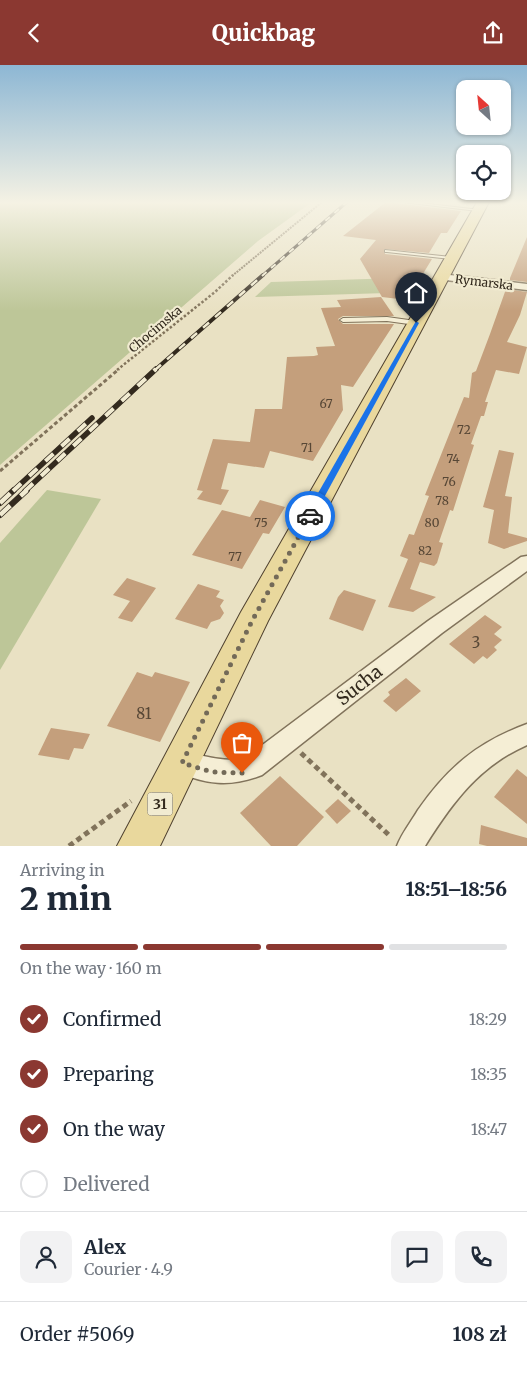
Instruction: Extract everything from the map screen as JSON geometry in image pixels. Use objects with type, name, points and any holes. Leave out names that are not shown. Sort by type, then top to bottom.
[{"type":"main road","name":"Rymarska","points":[[138,846],[182,763],[252,621],[462,238]]},
{"type":"street","name":"Rymarska","points":[[446,267],[527,287]]},
{"type":"street","name":"Sucha","points":[[182,763],[212,772],[242,773],[253,767],[435,627],[527,562]]},
{"type":"street","points":[[402,843],[431,814],[470,765],[496,747],[527,734]]},
{"type":"lane","points":[[386,251],[446,267]]},
{"type":"lane","points":[[344,320],[387,319],[416,323]]},
{"type":"path","name":"Chocimska","points":[[0,471],[150,342],[215,292],[240,268],[277,238]]},
{"type":"path","points":[[288,740],[402,843]]},
{"type":"path","points":[[69,846],[135,798]]},
{"type":"green space","points":[[0,238],[262,238],[258,241],[0,465]]},
{"type":"green space","points":[[399,278],[426,282],[420,292],[255,297],[271,282]]},
{"type":"green space","points":[[47,490],[101,499],[0,670],[0,543]]},
{"type":"building","points":[[363,238],[438,238],[429,253],[384,249],[385,254],[432,259],[407,300],[382,297],[360,259],[376,240]]},
{"type":"building","points":[[527,238],[527,282],[510,280]]},
{"type":"building","points":[[506,289],[527,292],[520,315],[507,342],[527,347],[519,374],[496,370],[485,402],[488,402],[484,416],[481,416],[471,444],[474,445],[453,511],[450,510],[439,542],[443,543],[437,563],[434,566],[420,562],[410,589],[436,597],[413,612],[388,607],[408,559],[400,556],[409,534],[414,535],[429,496],[425,495],[464,397],[469,398],[472,373],[476,371]]},
{"type":"building","points":[[381,297],[394,316],[343,316],[338,319],[343,324],[394,324],[353,387],[341,385],[343,410],[313,461],[270,451],[264,468],[228,463],[221,489],[229,490],[221,505],[197,499],[203,491],[197,490],[213,439],[250,442],[255,409],[282,409],[287,357],[314,356],[318,355],[316,347],[335,346],[321,308],[341,307],[337,300]]},
{"type":"building","points":[[499,450],[514,453],[505,496],[512,497],[508,533],[527,538],[527,541],[504,549],[488,543],[494,510],[483,507]]},
{"type":"building","points":[[260,500],[285,507],[269,534],[263,533],[242,569],[192,555],[222,510],[250,517]]},
{"type":"building","points":[[127,578],[156,588],[132,622],[118,618],[130,601],[113,595]]},
{"type":"building","points":[[198,584],[220,591],[216,597],[224,600],[220,606],[224,613],[220,619],[211,622],[207,629],[175,619]]},
{"type":"building","points":[[344,590],[376,600],[363,631],[329,619],[338,597]]},
{"type":"building","points":[[485,615],[502,627],[494,634],[502,640],[494,647],[497,650],[487,659],[483,656],[474,664],[449,644]]},
{"type":"building","points":[[137,672],[152,677],[155,672],[190,682],[160,742],[107,726]]},
{"type":"building","points":[[406,678],[421,691],[396,712],[383,701],[390,695],[388,692]]},
{"type":"building","points":[[51,728],[90,734],[83,749],[74,748],[69,760],[38,755]]},
{"type":"building","points":[[517,769],[527,777],[527,824],[494,797]]},
{"type":"building","points":[[280,776],[324,817],[297,846],[271,846],[240,813]]},
{"type":"building","points":[[338,799],[351,811],[337,824],[325,811]]},
{"type":"building","points":[[481,825],[527,838],[527,846],[487,846],[479,844]]},
{"type":"railway","points":[[262,276],[305,238]]},
{"type":"railway","points":[[155,370],[263,275]]},
{"type":"railway","points":[[25,491],[156,369]]},
{"type":"railway","points":[[13,491],[92,418]]},
{"type":"railway","points":[[0,503],[14,490]]},
{"type":"railway","points":[[0,515],[27,490]]},
{"type":"way so far","points":[[242,773],[212,772],[182,763],[252,621],[310,516]]},
{"type":"route","points":[[310,516],[416,323]]}]
